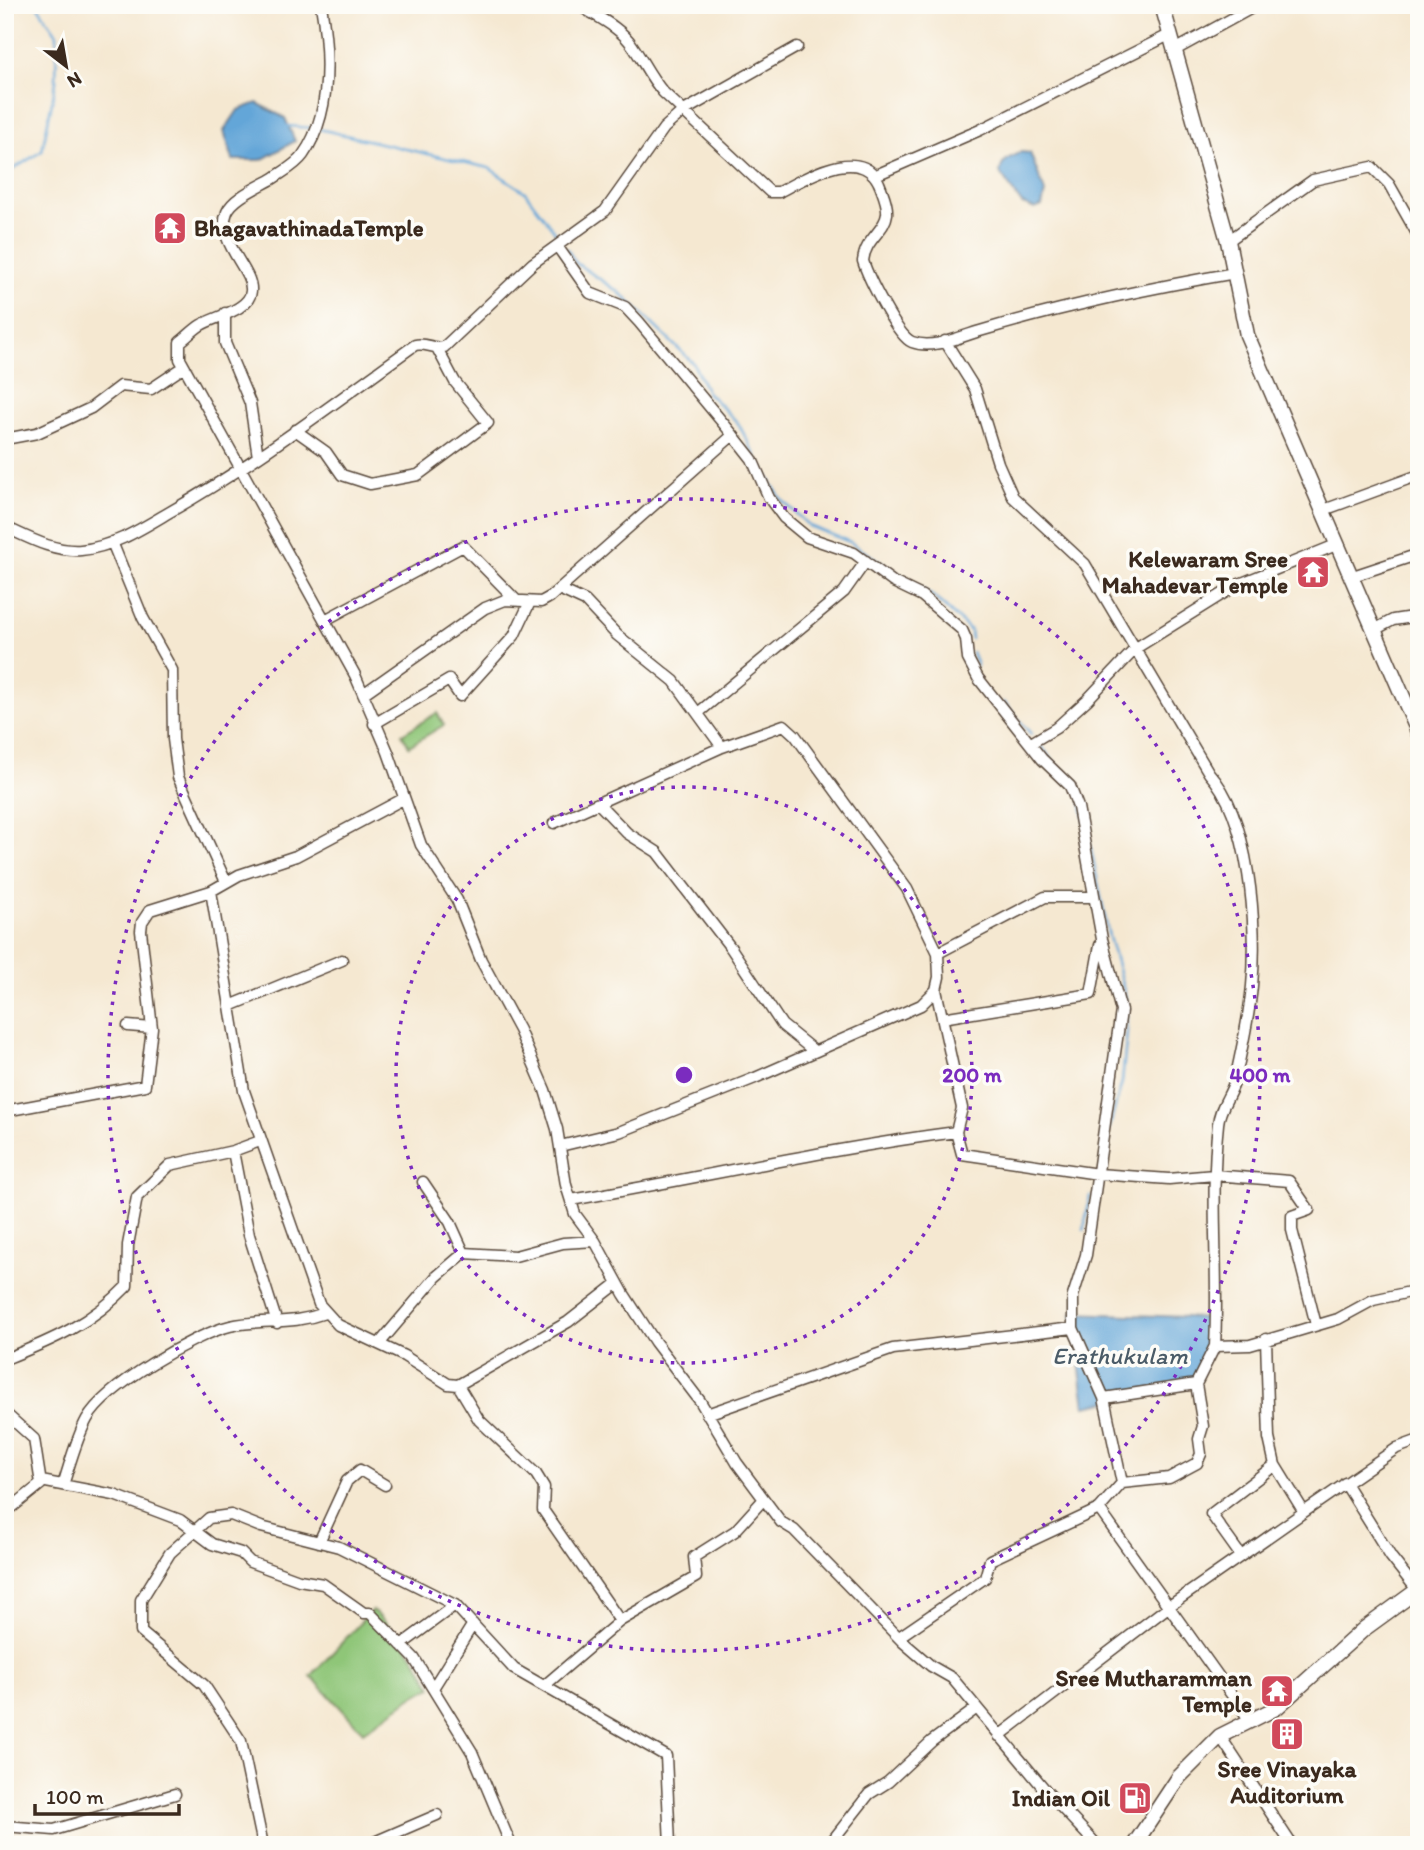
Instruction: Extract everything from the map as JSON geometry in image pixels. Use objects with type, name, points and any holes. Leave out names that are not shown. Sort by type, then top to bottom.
[{"type":"main road","points":[[1163,5],[1228,241],[1247,335],[1419,734]]},
{"type":"main road","points":[[1134,1845],[1179,1777],[1220,1736],[1276,1708],[1364,1629],[1418,1590]]},
{"type":"street","points":[[321,5],[328,51],[318,116],[302,156],[228,208],[226,232],[252,289],[244,304],[225,317],[200,326],[180,342],[178,354],[239,471],[326,620],[388,752],[421,845],[457,900],[481,960],[519,1030],[545,1090],[575,1214],[763,1500],[781,1522],[794,1530],[844,1584],[930,1666],[952,1678],[1097,1845]]},
{"type":"street","points":[[579,5],[619,30],[632,44],[649,76],[682,112],[773,194],[832,166],[867,169],[876,175],[887,206],[887,216],[867,245],[863,261],[866,271],[906,339],[922,344],[945,341],[1023,318],[1144,289],[1235,273]]},
{"type":"street","points":[[1175,50],[1257,5]]},
{"type":"street","points":[[876,175],[980,130],[1171,34]]},
{"type":"street","points":[[5,527],[36,542],[68,550],[100,547],[137,533],[239,471],[415,345],[424,343],[438,348],[444,347],[533,263],[605,211],[664,128],[682,112],[797,47]]},
{"type":"street","points":[[1228,241],[1312,180],[1372,167],[1389,184],[1419,237]]},
{"type":"street","points":[[557,246],[590,293],[613,300],[632,314],[733,435],[752,459],[769,498],[784,519],[807,537],[853,553],[866,561],[893,582],[922,596],[962,630],[968,659],[978,678],[1072,791],[1102,939],[1121,1011],[1086,1255],[1073,1296],[1073,1328],[1104,1398],[1122,1483]]},
{"type":"street","points":[[225,317],[225,343],[250,403],[258,457]]},
{"type":"street","points":[[945,341],[975,389],[998,463],[1013,497],[1085,564],[1209,773],[1221,786],[1242,839],[1253,926],[1252,985],[1234,1084],[1218,1120],[1213,1245],[1218,1283],[1215,1346],[1196,1384],[1203,1426],[1199,1439],[1201,1454],[1197,1463],[1170,1478],[1133,1484],[1122,1483]]},
{"type":"street","points":[[295,430],[326,452],[342,475],[370,484],[418,475],[488,423],[456,383],[438,348]]},
{"type":"street","points":[[5,439],[37,433],[91,408],[120,386],[150,389],[184,367]]},
{"type":"street","points":[[363,694],[485,608],[516,600],[541,602],[733,435]]},
{"type":"street","points":[[1321,511],[1419,475]]},
{"type":"street","points":[[112,542],[143,618],[172,670],[173,738],[178,777],[226,882]]},
{"type":"street","points":[[1031,743],[1056,728],[1087,700],[1136,648],[1237,584],[1336,545]]},
{"type":"street","points":[[326,620],[463,546],[516,600]]},
{"type":"street","points":[[1350,577],[1419,554]]},
{"type":"street","points":[[698,713],[844,592],[866,561]]},
{"type":"street","points":[[559,589],[585,601],[617,635],[674,681],[722,747]]},
{"type":"street","points":[[374,724],[449,680],[460,696],[514,636],[530,603]]},
{"type":"street","points":[[1374,630],[1393,620],[1419,617]]},
{"type":"street","points":[[554,823],[722,747],[777,727],[790,729],[907,889],[938,953],[939,977],[936,990],[962,1108],[956,1132],[962,1154],[1098,1174],[1169,1179],[1214,1175],[1289,1181],[1308,1210],[1292,1216],[1292,1230],[1316,1325]]},
{"type":"street","points":[[5,1111],[145,1086],[152,1028],[142,922],[150,910],[211,891],[239,875],[296,856],[403,799]]},
{"type":"street","points":[[598,803],[627,833],[657,852],[731,948],[782,1025],[814,1052]]},
{"type":"street","points":[[211,891],[244,1091],[311,1284],[325,1313],[338,1325],[448,1384],[457,1385],[568,1322],[618,1283]]},
{"type":"street","points":[[938,953],[1045,897],[1094,897]]},
{"type":"street","points":[[942,1018],[1091,994],[1102,939]]},
{"type":"street","points":[[230,1006],[342,960]]},
{"type":"street","points":[[560,1146],[619,1132],[814,1052],[921,1005],[936,990]]},
{"type":"street","points":[[128,1026],[152,1028]]},
{"type":"street","points":[[571,1200],[713,1176],[853,1145],[956,1132]]},
{"type":"street","points":[[5,1359],[47,1342],[103,1311],[127,1286],[128,1245],[137,1197],[170,1165],[233,1151],[260,1141]]},
{"type":"street","points":[[233,1151],[249,1236],[277,1323]]},
{"type":"street","points":[[423,1182],[450,1222],[464,1253]]},
{"type":"street","points":[[379,1345],[436,1277],[464,1253],[515,1256],[563,1242],[595,1241]]},
{"type":"street","points":[[1215,1346],[1250,1345],[1338,1319],[1373,1300],[1419,1290]]},
{"type":"street","points":[[63,1485],[86,1420],[98,1404],[131,1377],[227,1326],[256,1321],[301,1322],[325,1313]]},
{"type":"street","points":[[707,1414],[893,1349],[1073,1328]]},
{"type":"street","points":[[1266,1339],[1267,1423],[1275,1465],[1304,1512]]},
{"type":"street","points":[[1104,1398],[1196,1384]]},
{"type":"street","points":[[457,1385],[480,1420],[536,1474],[544,1487],[543,1510],[620,1621]]},
{"type":"street","points":[[5,1413],[34,1439],[40,1481]]},
{"type":"street","points":[[999,1735],[1168,1607],[1397,1448],[1419,1440]]},
{"type":"street","points":[[1241,1556],[1211,1514],[1275,1465]]},
{"type":"street","points":[[318,1542],[347,1481],[360,1471],[385,1485]]},
{"type":"street","points":[[40,1481],[114,1494],[180,1520],[212,1544],[241,1553],[250,1562],[299,1580],[323,1584],[364,1613],[370,1613],[414,1658],[472,1752],[511,1845]]},
{"type":"street","points":[[5,1513],[18,1505],[40,1481]]},
{"type":"street","points":[[899,1637],[985,1578],[990,1560],[1098,1509],[1122,1483]]},
{"type":"street","points":[[1345,1483],[1391,1557],[1418,1590]]},
{"type":"street","points":[[544,1686],[620,1621],[696,1577],[694,1557],[736,1531],[763,1500]]},
{"type":"street","points":[[1098,1509],[1250,1719]]},
{"type":"street","points":[[263,1845],[241,1741],[204,1685],[141,1632],[141,1600],[170,1553],[209,1518],[231,1515],[338,1547],[455,1605],[514,1669],[666,1756],[670,1845]]},
{"type":"street","points":[[401,1644],[455,1605]]},
{"type":"street","points":[[433,1688],[473,1624]]},
{"type":"street","points":[[825,1845],[832,1842],[869,1794],[888,1782],[932,1741],[976,1708]]},
{"type":"street","points":[[1220,1736],[1292,1845]]},
{"type":"street","points":[[5,1826],[54,1830],[175,1794]]},
{"type":"street","points":[[349,1845],[372,1843],[437,1815]]},
{"type":"green space","points":[[437,713],[444,725],[409,746],[402,734]]},
{"type":"green space","points":[[372,1610],[406,1646],[432,1687],[414,1696],[363,1732],[311,1676]]},
{"type":"water","points":[[257,103],[285,118],[295,141],[261,160],[233,160],[224,131],[238,110]]},
{"type":"water","points":[[1021,152],[1030,153],[1045,192],[1042,206],[1035,209],[1022,204],[1000,173],[1004,162]]},
{"type":"water","name":"Erathukulam","points":[[1072,1313],[1214,1318],[1196,1384],[1085,1406]]},
{"type":"waterway","points":[[5,177],[42,151],[56,82],[57,34],[37,5]]},
{"type":"waterway","points":[[287,126],[312,128]]},
{"type":"waterway","points":[[319,129],[489,168],[525,192],[558,236]]},
{"type":"waterway","points":[[567,249],[576,263],[619,292],[693,363],[707,392],[738,423],[756,457]]},
{"type":"waterway","points":[[759,463],[781,499],[809,526],[850,542],[934,597],[970,630],[971,639]]},
{"type":"waterway","points":[[972,652],[977,666]]},
{"type":"waterway","points":[[1004,702],[1031,734]]},
{"type":"waterway","points":[[1041,746],[1071,782]]},
{"type":"waterway","points":[[1081,800],[1109,937],[1125,994],[1127,1032],[1122,1082],[1109,1129]]},
{"type":"waterway","points":[[1084,1230],[1090,1196]]},
{"type":"place","name":"BhagavathinadaTemple","points":[[170,228]]},
{"type":"place","name":"Kelewaram Sree Mahadevar Temple","points":[[1313,572]]},
{"type":"place","name":"Sree Mutharamman Temple","points":[[1277,1691]]},
{"type":"place","name":"Sree Vinayaka Auditorium","points":[[1287,1734]]},
{"type":"place","name":"Indian Oil","points":[[1135,1798]]}]
